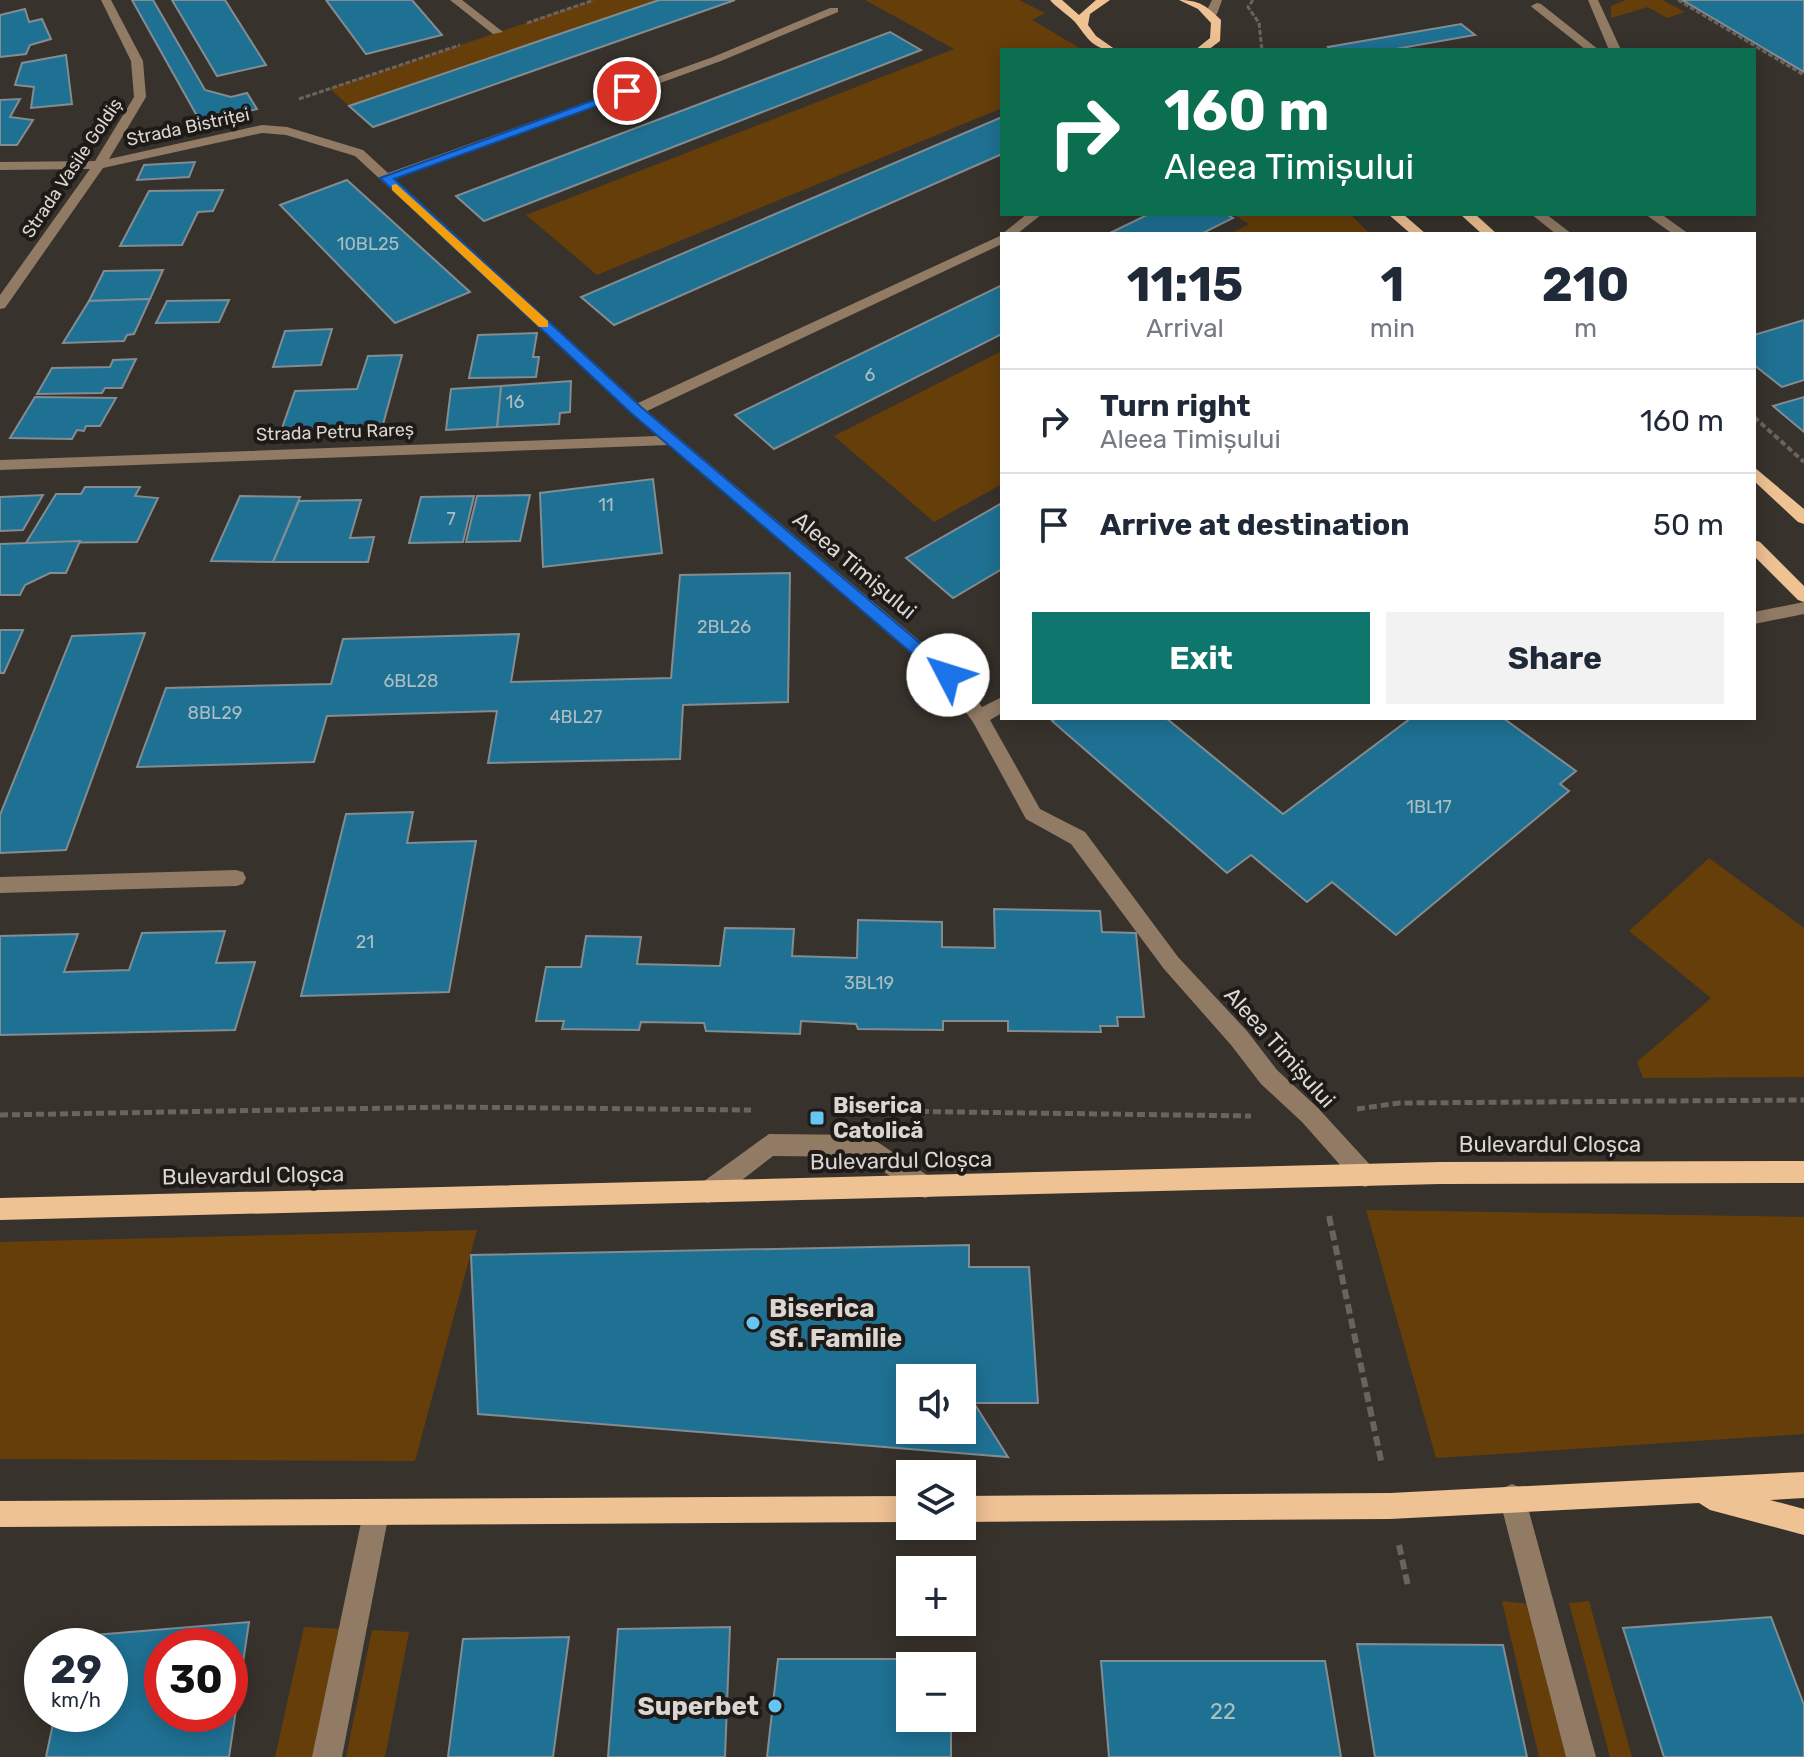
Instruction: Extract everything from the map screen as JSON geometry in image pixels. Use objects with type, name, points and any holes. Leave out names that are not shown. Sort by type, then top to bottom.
[{"type":"main road","points":[[1055,0],[1081,22]]},
{"type":"main road","points":[[1105,0],[1084,12],[1081,22],[1084,33],[1107,48]]},
{"type":"main road","points":[[1184,0],[1211,14],[1217,22],[1220,42],[1206,48]]},
{"type":"main road","points":[[1397,216],[1417,232]]},
{"type":"main road","points":[[1469,216],[1488,232]]},
{"type":"main road","points":[[1756,474],[1804,518]]},
{"type":"main road","points":[[1756,548],[1804,596]]},
{"type":"main road","name":"Bulevardul Cloșca","points":[[0,1209],[1365,1176],[1804,1172]]},
{"type":"main road","points":[[976,1509],[1390,1506],[1512,1497],[1804,1485]]},
{"type":"main road","points":[[1691,1492],[1804,1522]]},
{"type":"main road","points":[[0,1514],[896,1509]]},
{"type":"street","name":"Strada Vasile Goldiș","points":[[0,305],[99,165],[140,97],[137,61],[106,0]]},
{"type":"street","points":[[455,0],[497,32]]},
{"type":"street","points":[[1211,14],[1217,0]]},
{"type":"street","points":[[1593,0],[1614,48]]},
{"type":"street","points":[[1537,6],[1590,48]]},
{"type":"street","points":[[386,178],[717,59],[834,10]]},
{"type":"street","name":"Strada Bistriței","points":[[0,166],[99,165],[262,129],[287,131]]},
{"type":"street","name":"Aleea Timișului","points":[[287,131],[359,153],[636,410],[948,675],[979,717],[1033,814],[1078,838],[1171,963],[1239,1038],[1269,1077],[1310,1115],[1365,1176]]},
{"type":"street","points":[[1012,232],[1032,216]]},
{"type":"street","points":[[1541,216],[1562,232]]},
{"type":"street","points":[[1655,216],[1679,232]]},
{"type":"street","points":[[636,410],[1000,240]]},
{"type":"street","name":"Strada Petru Rareș","points":[[0,465],[671,440]]},
{"type":"street","points":[[1756,618],[1804,608]]},
{"type":"street","points":[[979,717],[1000,705]]},
{"type":"street","points":[[0,885],[236,878]]},
{"type":"street","points":[[708,1192],[769,1145],[867,1146],[925,1187]]},
{"type":"street","points":[[1512,1497],[1581,1757]]},
{"type":"street","points":[[327,1757],[376,1513]]},
{"type":"path","points":[[287,105],[594,0]]},
{"type":"path","points":[[1253,0],[1248,7],[1259,23],[1262,48]]},
{"type":"path","points":[[1678,0],[1804,75]]},
{"type":"path","points":[[1756,419],[1804,462]]},
{"type":"path","points":[[871,1111],[1288,1117],[1399,1103],[1804,1100]]},
{"type":"path","points":[[0,1115],[450,1107],[761,1110]]},
{"type":"path","points":[[1328,1211],[1383,1471]]},
{"type":"shaded area","points":[[594,0],[659,0],[349,106],[330,89]]},
{"type":"shaded area","points":[[865,0],[1019,0],[1045,13],[1032,20],[1080,48],[1000,48],[1000,109],[597,275],[526,215],[954,49]]},
{"type":"shaded area","points":[[1626,0],[1662,0],[1685,12],[1667,18],[1648,7],[1611,18],[1611,6]]},
{"type":"shaded area","points":[[1235,216],[1352,216],[1368,232],[1234,232],[1249,224]]},
{"type":"shaded area","points":[[1000,352],[1000,485],[934,522],[834,436]]},
{"type":"shaded area","points":[[1709,858],[1804,928],[1804,1077],[1643,1078],[1637,1062],[1711,998],[1629,931]]},
{"type":"shaded area","points":[[1366,1210],[1804,1217],[1804,1434],[1436,1458]]},
{"type":"shaded area","points":[[477,1230],[415,1461],[0,1459],[0,1242]]},
{"type":"shaded area","points":[[1502,1601],[1531,1604],[1570,1757],[1539,1757]]},
{"type":"shaded area","points":[[1589,1601],[1632,1757],[1610,1757],[1569,1603]]},
{"type":"shaded area","points":[[304,1627],[343,1629],[316,1757],[275,1757]]},
{"type":"shaded area","points":[[372,1630],[409,1632],[385,1757],[346,1757]]},
{"type":"building","points":[[132,0],[153,0],[205,90],[231,97],[247,93],[257,109],[201,123]]},
{"type":"building","points":[[172,0],[225,0],[266,65],[217,76]]},
{"type":"building","points":[[326,0],[412,0],[442,35],[366,54]]},
{"type":"building","points":[[659,0],[735,0],[373,127],[349,106]]},
{"type":"building","points":[[1682,0],[1804,0],[1804,72],[1706,14]]},
{"type":"building","points":[[25,9],[29,22],[42,19],[51,39],[30,45],[26,54],[0,57],[0,15]]},
{"type":"building","points":[[1461,24],[1475,35],[1401,48],[1328,47]]},
{"type":"building","points":[[890,32],[921,50],[484,221],[456,196]]},
{"type":"building","points":[[66,55],[72,104],[31,108],[34,87],[15,85],[22,63]]},
{"type":"building","points":[[20,99],[10,117],[33,120],[17,145],[0,145],[0,100]]},
{"type":"building","points":[[1000,118],[1000,155],[614,325],[581,297]]},
{"type":"building","points":[[195,162],[189,177],[137,180],[144,165]]},
{"type":"building","points":[[347,180],[470,292],[395,323],[280,205]]},
{"type":"building","points":[[223,190],[213,211],[198,212],[182,245],[120,246],[149,191]]},
{"type":"building","points":[[1145,216],[1233,218],[1205,232],[1112,232]]},
{"type":"building","points":[[163,270],[150,299],[89,301],[104,271]]},
{"type":"building","points":[[1000,286],[1000,335],[774,449],[735,415]]},
{"type":"building","points":[[150,299],[134,334],[127,335],[124,341],[63,343],[89,301]]},
{"type":"building","points":[[229,300],[219,322],[156,323],[167,301]]},
{"type":"building","points":[[1804,320],[1804,380],[1782,387],[1756,367],[1756,334]]},
{"type":"building","points":[[332,329],[321,365],[273,367],[285,331]]},
{"type":"building","points":[[537,333],[533,357],[539,357],[536,377],[469,378],[478,335]]},
{"type":"building","points":[[402,355],[382,428],[281,431],[295,391],[357,389],[368,356]]},
{"type":"building","points":[[136,359],[122,388],[105,388],[102,393],[37,394],[52,368],[110,367],[113,360]]},
{"type":"building","points":[[571,381],[570,412],[560,413],[559,424],[497,427],[501,386]]},
{"type":"building","points":[[501,386],[497,427],[446,430],[451,389]]},
{"type":"building","points":[[35,397],[116,398],[100,426],[77,430],[72,439],[10,438]]},
{"type":"building","points":[[1804,397],[1804,432],[1773,406]]},
{"type":"building","points":[[653,479],[662,553],[543,567],[540,493]]},
{"type":"building","points":[[85,487],[140,487],[135,496],[158,498],[137,542],[26,543],[56,494],[81,494]]},
{"type":"building","points":[[43,495],[23,530],[0,531],[0,497]]},
{"type":"building","points":[[530,495],[520,541],[466,542],[477,496]]},
{"type":"building","points":[[240,496],[300,497],[273,562],[211,561]]},
{"type":"building","points":[[474,496],[463,542],[409,543],[421,497]]},
{"type":"building","points":[[361,500],[350,538],[374,537],[368,562],[273,562],[299,501]]},
{"type":"building","points":[[1000,504],[1000,570],[953,598],[906,558]]},
{"type":"building","points":[[80,541],[66,573],[50,573],[25,585],[20,595],[0,595],[0,544]]},
{"type":"building","points":[[790,573],[788,702],[683,705],[680,759],[488,763],[497,711],[327,716],[314,762],[137,767],[166,688],[331,684],[343,639],[519,634],[511,682],[671,678],[680,575]]},
{"type":"building","points":[[0,630],[23,630],[4,673],[0,673]]},
{"type":"building","points":[[145,633],[66,850],[0,853],[0,815],[72,636]]},
{"type":"building","points":[[1168,720],[1283,814],[1408,720],[1506,720],[1576,771],[1560,784],[1569,791],[1396,935],[1332,882],[1307,902],[1251,855],[1227,873],[1052,721]]},
{"type":"building","points":[[413,812],[407,843],[476,841],[449,992],[301,996],[346,814]]},
{"type":"building","points":[[994,909],[1100,911],[1102,932],[1136,933],[1144,1017],[1117,1017],[1118,1026],[1100,1026],[1101,1032],[1008,1031],[1008,1021],[943,1021],[943,1030],[858,1029],[856,1024],[801,1021],[800,1034],[706,1031],[704,1023],[641,1022],[639,1030],[562,1029],[564,1021],[536,1021],[546,967],[581,967],[586,936],[641,937],[637,964],[720,966],[725,928],[794,929],[792,956],[857,958],[858,920],[942,922],[942,947],[995,948]]},
{"type":"building","points":[[225,931],[216,963],[255,962],[235,1030],[0,1035],[0,936],[78,934],[64,972],[129,970],[142,933]]},
{"type":"building","name":"Biserica Sf. Familie","points":[[969,1245],[969,1267],[1029,1267],[1038,1403],[976,1403],[976,1364],[896,1364],[896,1444],[976,1444],[976,1406],[1008,1457],[478,1414],[471,1255]]},
{"type":"building","points":[[1771,1617],[1804,1705],[1804,1757],[1664,1757],[1623,1628]]},
{"type":"building","points":[[249,1622],[248,1629],[178,1628]]},
{"type":"building","points":[[730,1627],[725,1757],[608,1757],[618,1629]]},
{"type":"building","points":[[144,1631],[144,1732],[233,1732],[229,1757],[46,1757],[51,1732],[128,1732],[128,1632]]},
{"type":"building","points":[[569,1637],[553,1757],[448,1757],[463,1639]]},
{"type":"building","points":[[1357,1644],[1503,1645],[1527,1757],[1375,1757]]},
{"type":"building","points":[[778,1659],[896,1659],[896,1732],[951,1732],[951,1757],[767,1757]]},
{"type":"building","points":[[1101,1661],[1325,1661],[1341,1757],[1109,1757]]},
{"type":"slow traffic","points":[[396,187],[544,324]]},
{"type":"place","name":"Biserica Catolică","points":[[817,1118]]},
{"type":"place","name":"Biserica Sf. Familie","points":[[753,1323]]},
{"type":"place","name":"Superbet","points":[[775,1706]]},
{"type":"route","points":[[627,91],[386,178],[636,410],[948,675]]}]
